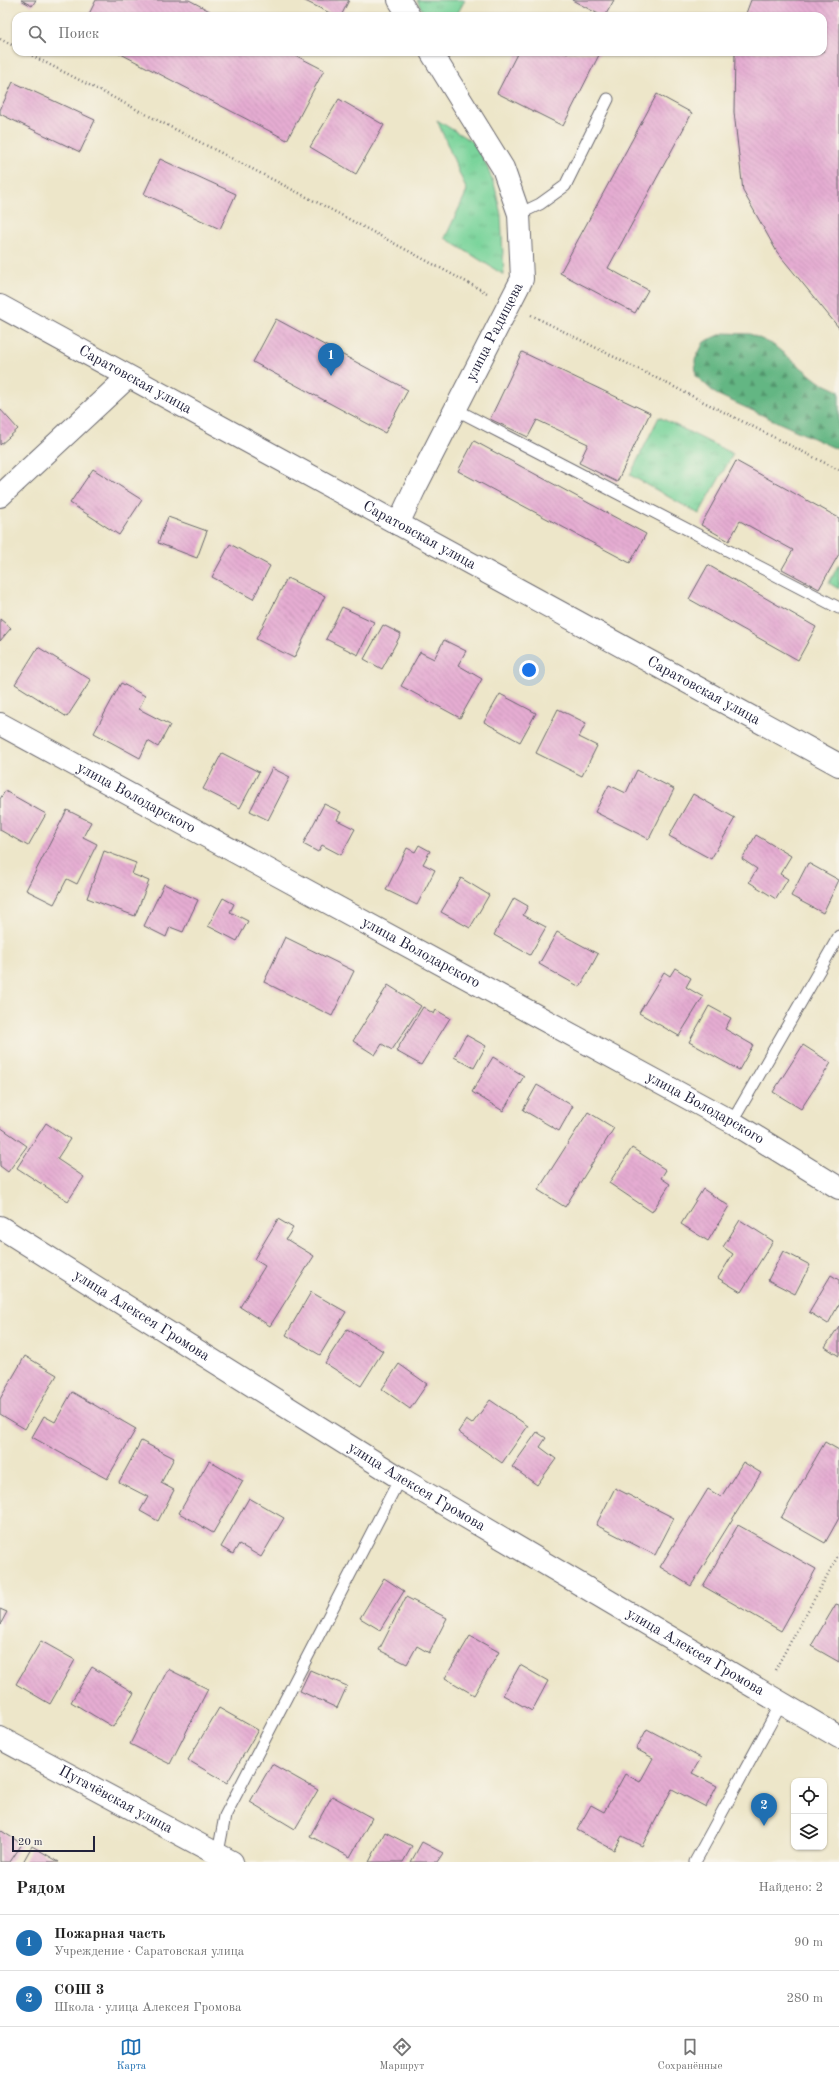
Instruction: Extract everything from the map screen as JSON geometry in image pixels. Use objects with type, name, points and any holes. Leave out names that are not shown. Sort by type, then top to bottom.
[{"type":"street","points":[[399,0],[406,12]]},
{"type":"street","name":"улица Радищева","points":[[398,524],[522,279],[519,214],[503,168],[433,56]]},
{"type":"street","name":"Саратовская улица","points":[[0,306],[839,765]]},
{"type":"street","points":[[0,496],[128,377]]},
{"type":"street","name":"улица Володарского","points":[[0,724],[732,1122],[839,1188]]},
{"type":"street","name":"улица Алексея Громова","points":[[0,1227],[400,1478],[839,1737]]},
{"type":"street","name":"Пугачёвская улица","points":[[0,1738],[222,1860]]},
{"type":"lane","points":[[519,214],[540,204],[566,186],[608,99]]},
{"type":"lane","points":[[455,409],[839,608]]},
{"type":"lane","points":[[732,1122],[839,936]]},
{"type":"lane","points":[[222,1860],[225,1816],[400,1478]]},
{"type":"lane","points":[[696,1862],[782,1702]]},
{"type":"path","points":[[0,39],[12,46]]},
{"type":"path","points":[[33,56],[328,208],[509,305],[839,470]]},
{"type":"path","points":[[763,1692],[839,1554]]},
{"type":"green space","points":[[417,0],[465,0],[458,12],[423,12]]},
{"type":"green space","points":[[437,120],[474,143],[486,164],[495,187],[501,215],[504,275],[445,238],[467,191]]},
{"type":"green space","points":[[724,333],[750,334],[772,344],[818,381],[839,391],[839,450],[716,394],[696,376],[695,360],[704,342]]},
{"type":"green space","points":[[659,417],[733,454],[699,514],[630,475]]},
{"type":"green space","points":[[839,564],[839,589],[829,583]]},
{"type":"building","points":[[21,0],[36,0],[32,6]]},
{"type":"building","points":[[96,0],[189,0],[212,12],[90,12]]},
{"type":"building","points":[[303,0],[349,0],[343,12],[328,12]]},
{"type":"building","points":[[572,0],[614,0],[607,12],[594,12]]},
{"type":"building","points":[[751,0],[839,0],[839,328],[777,252],[743,191],[734,112],[735,56],[827,56],[827,12],[746,12]]},
{"type":"building","points":[[125,56],[297,56],[324,70],[287,140]]},
{"type":"building","points":[[516,56],[598,56],[563,126],[497,93]]},
{"type":"building","points":[[13,82],[95,120],[80,152],[0,114],[0,110]]},
{"type":"building","points":[[657,94],[692,113],[608,268],[648,290],[635,313],[560,273]]},
{"type":"building","points":[[339,99],[384,125],[356,174],[310,147]]},
{"type":"building","points":[[160,159],[236,194],[220,229],[144,194]]},
{"type":"building","points":[[276,319],[408,390],[385,433],[253,362]]},
{"type":"building","points":[[522,352],[650,413],[617,482],[579,463],[588,444],[537,420],[528,437],[490,419]]},
{"type":"building","points":[[0,409],[18,429],[0,445]]},
{"type":"building","points":[[474,441],[646,534],[630,563],[458,471]]},
{"type":"building","points":[[736,461],[839,518],[839,554],[819,589],[782,569],[793,550],[740,521],[729,541],[701,525]]},
{"type":"building","points":[[93,469],[142,500],[119,535],[70,503]]},
{"type":"building","points":[[168,517],[207,531],[197,558],[158,543]]},
{"type":"building","points":[[230,544],[270,566],[253,599],[212,577]]},
{"type":"building","points":[[708,565],[816,627],[798,660],[689,599]]},
{"type":"building","points":[[287,578],[325,596],[294,658],[256,639]]},
{"type":"building","points":[[342,607],[374,622],[358,655],[326,639]]},
{"type":"building","points":[[0,619],[11,628],[0,641]]},
{"type":"building","points":[[383,625],[401,634],[382,669],[364,659]]},
{"type":"building","points":[[444,640],[466,651],[458,665],[482,679],[460,718],[401,686],[420,652],[434,659]]},
{"type":"building","points":[[38,647],[91,680],[67,717],[15,684]]},
{"type":"building","points":[[121,683],[145,696],[139,709],[170,725],[158,747],[148,741],[140,758],[94,733]]},
{"type":"building","points":[[500,694],[536,713],[520,742],[484,722]]},
{"type":"building","points":[[558,709],[586,723],[579,737],[597,746],[582,776],[536,753]]},
{"type":"building","points":[[222,753],[259,772],[240,808],[203,789]]},
{"type":"building","points":[[272,768],[290,777],[268,820],[250,811]]},
{"type":"building","points":[[637,770],[674,789],[649,839],[595,812],[609,785],[626,793]]},
{"type":"building","points":[[5,791],[46,814],[28,846],[0,830],[0,799]]},
{"type":"building","points":[[693,794],[735,818],[711,859],[669,836]]},
{"type":"building","points":[[324,804],[341,812],[337,820],[355,829],[341,855],[322,845],[318,852],[303,844]]},
{"type":"building","points":[[67,810],[91,822],[83,837],[97,844],[77,884],[67,879],[54,904],[26,890]]},
{"type":"building","points":[[756,835],[791,856],[780,874],[788,879],[776,899],[749,882],[757,869],[742,859]]},
{"type":"building","points":[[419,845],[430,851],[423,864],[435,870],[417,905],[386,890],[407,848],[415,852]]},
{"type":"building","points":[[104,851],[136,863],[132,874],[149,881],[135,916],[87,898]]},
{"type":"building","points":[[808,863],[839,880],[823,913],[791,896]]},
{"type":"building","points":[[461,878],[489,895],[470,928],[441,912]]},
{"type":"building","points":[[164,884],[198,900],[183,932],[170,927],[166,937],[144,926]]},
{"type":"building","points":[[223,898],[234,904],[230,912],[248,921],[237,941],[208,926]]},
{"type":"building","points":[[514,898],[528,906],[523,915],[546,927],[530,955],[494,935]]},
{"type":"building","points":[[557,932],[598,954],[580,987],[539,964]]},
{"type":"building","points":[[285,937],[354,971],[332,1016],[264,982]]},
{"type":"building","points":[[675,968],[691,978],[686,987],[703,997],[679,1036],[639,1013],[664,972],[670,976]]},
{"type":"building","points":[[388,985],[421,1006],[392,1050],[382,1044],[375,1055],[353,1041]]},
{"type":"building","points":[[709,1006],[731,1018],[725,1029],[753,1045],[739,1070],[689,1042]]},
{"type":"building","points":[[423,1007],[434,1014],[436,1010],[450,1018],[421,1065],[396,1051]]},
{"type":"building","points":[[466,1035],[486,1046],[474,1068],[454,1057]]},
{"type":"building","points":[[803,1045],[831,1063],[801,1109],[773,1092]]},
{"type":"building","points":[[493,1057],[524,1076],[503,1111],[472,1092]]},
{"type":"building","points":[[537,1085],[573,1106],[559,1131],[523,1110]]},
{"type":"building","points":[[588,1112],[614,1128],[565,1207],[538,1190]]},
{"type":"building","points":[[46,1123],[70,1139],[57,1159],[84,1177],[68,1201],[17,1168]]},
{"type":"building","points":[[0,1127],[27,1146],[8,1172],[0,1166]]},
{"type":"building","points":[[632,1148],[666,1170],[661,1178],[670,1184],[652,1212],[609,1183]]},
{"type":"building","points":[[703,1189],[729,1206],[708,1241],[681,1224]]},
{"type":"building","points":[[278,1219],[293,1228],[286,1239],[314,1256],[270,1326],[240,1307],[265,1266],[254,1259]]},
{"type":"building","points":[[740,1220],[773,1241],[741,1292],[718,1278],[733,1254],[723,1247]]},
{"type":"building","points":[[783,1251],[810,1265],[795,1294],[768,1280]]},
{"type":"building","points":[[831,1275],[839,1280],[839,1304],[828,1324],[809,1312]]},
{"type":"building","points":[[311,1292],[346,1312],[320,1355],[286,1335]]},
{"type":"building","points":[[839,1326],[839,1356],[825,1347]]},
{"type":"building","points":[[347,1329],[383,1351],[361,1386],[325,1363]]},
{"type":"building","points":[[25,1356],[57,1375],[25,1429],[0,1414],[0,1399]]},
{"type":"building","points":[[399,1364],[427,1384],[410,1409],[382,1389]]},
{"type":"building","points":[[72,1392],[136,1429],[107,1479],[32,1437],[44,1416],[55,1422]]},
{"type":"building","points":[[490,1400],[528,1426],[502,1463],[458,1432],[466,1420],[472,1424]]},
{"type":"building","points":[[537,1432],[546,1438],[540,1447],[556,1459],[537,1485],[512,1467]]},
{"type":"building","points":[[141,1441],[174,1458],[161,1483],[174,1490],[158,1521],[140,1511],[148,1497],[119,1482]]},
{"type":"building","points":[[825,1442],[839,1450],[839,1518],[825,1543],[781,1518]]},
{"type":"building","points":[[209,1461],[243,1481],[213,1533],[179,1513]]},
{"type":"building","points":[[743,1462],[761,1473],[691,1586],[660,1567],[708,1489],[721,1497]]},
{"type":"building","points":[[615,1488],[674,1518],[655,1555],[596,1525]]},
{"type":"building","points":[[249,1498],[284,1518],[261,1557],[239,1544],[233,1554],[221,1547]]},
{"type":"building","points":[[738,1525],[816,1569],[781,1631],[703,1586]]},
{"type":"building","points":[[384,1578],[404,1591],[380,1630],[360,1618]]},
{"type":"building","points":[[406,1597],[447,1618],[429,1653],[417,1646],[407,1664],[379,1650]]},
{"type":"building","points":[[836,1604],[839,1605],[839,1662],[811,1646]]},
{"type":"building","points":[[0,1609],[7,1612],[0,1625]]},
{"type":"building","points":[[470,1636],[499,1652],[474,1695],[445,1678]]},
{"type":"building","points":[[41,1641],[75,1660],[50,1704],[16,1684]]},
{"type":"building","points":[[520,1665],[548,1681],[532,1711],[503,1695]]},
{"type":"building","points":[[92,1667],[134,1693],[113,1727],[71,1702]]},
{"type":"building","points":[[168,1669],[208,1689],[170,1764],[130,1744]]},
{"type":"building","points":[[310,1670],[347,1686],[337,1708],[300,1691]]},
{"type":"building","points":[[219,1708],[258,1730],[227,1783],[188,1760]]},
{"type":"building","points":[[647,1729],[701,1758],[692,1773],[717,1786],[706,1807],[672,1789],[642,1846],[622,1836],[614,1850],[577,1830],[591,1805],[604,1812],[625,1774],[640,1782],[653,1758],[636,1749]]},
{"type":"building","points":[[272,1764],[318,1790],[295,1829],[250,1802]]},
{"type":"building","points":[[332,1796],[372,1818],[350,1857],[310,1836]]},
{"type":"building","points":[[0,1830],[22,1844],[10,1862],[0,1862]]},
{"type":"building","points":[[385,1832],[412,1846],[403,1862],[369,1862]]},
{"type":"building","points":[[422,1842],[443,1853],[437,1862],[411,1862]]},
{"type":"building","points":[[32,1846],[59,1862],[23,1862]]},
{"type":"place","name":"Пожарная часть","points":[[331,376]]},
{"type":"place","name":"СОШ 3","points":[[764,1826]]}]
